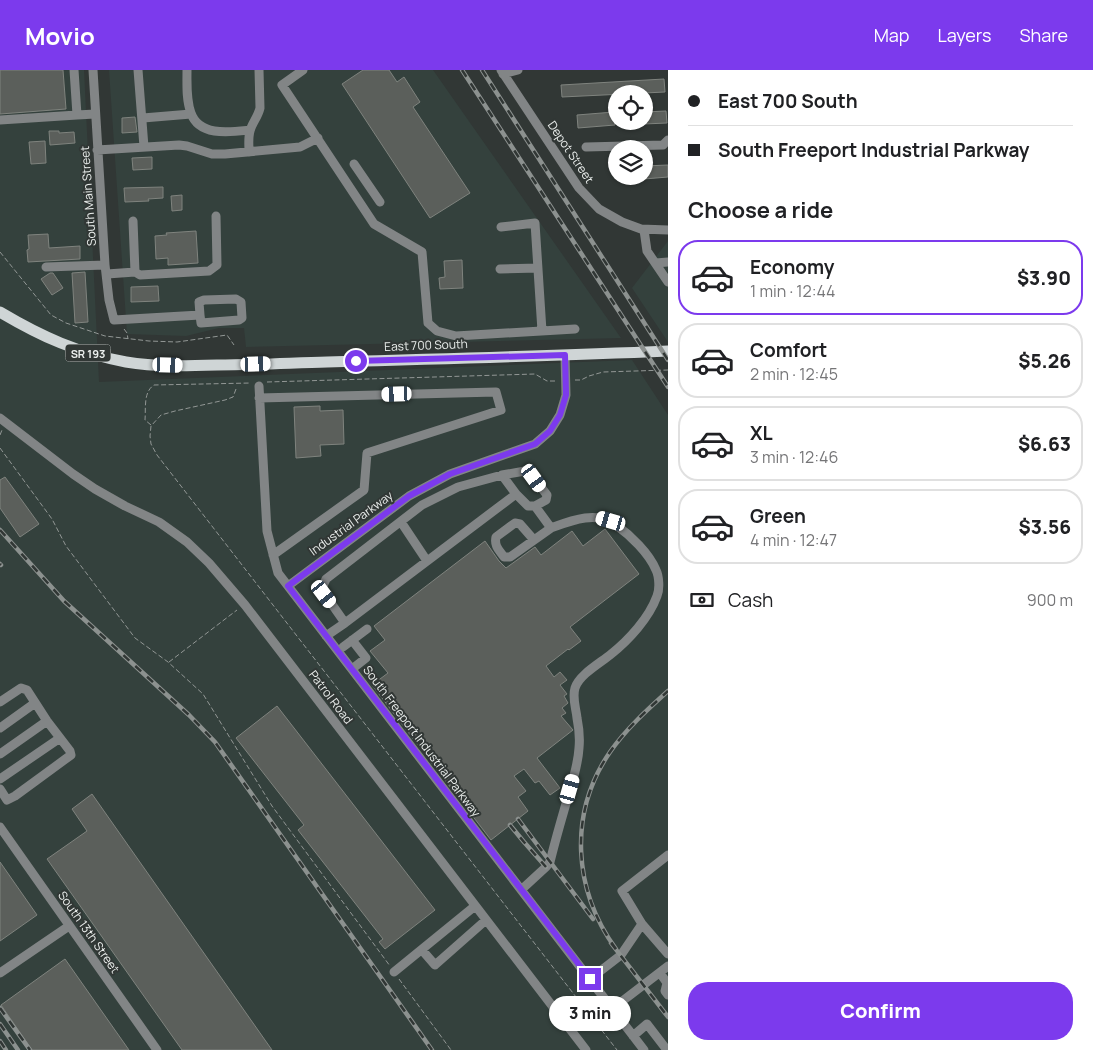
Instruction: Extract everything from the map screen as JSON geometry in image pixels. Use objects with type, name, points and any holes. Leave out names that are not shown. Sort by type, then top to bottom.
[{"type":"main road","name":"East 700 South","points":[[0,312],[50,340],[79,351],[151,365],[185,366],[668,351]]},
{"type":"street","points":[[74,70],[77,116]]},
{"type":"street","name":"South Main Street","points":[[93,70],[106,270],[109,300],[114,320]]},
{"type":"street","points":[[138,70],[144,147]]},
{"type":"street","points":[[187,70],[188,102],[191,114],[197,123],[208,130],[221,132],[250,130]]},
{"type":"street","points":[[249,152],[248,139],[250,130],[259,114],[260,108],[258,70]]},
{"type":"street","points":[[303,70],[282,85],[374,224],[422,252],[428,323],[437,331],[456,336],[575,329]]},
{"type":"street","points":[[502,72],[518,70]]},
{"type":"street","name":"Depot Street","points":[[502,72],[579,188],[599,209],[641,230],[668,230]]},
{"type":"street","points":[[0,120],[95,114]]},
{"type":"street","points":[[143,118],[191,114]]},
{"type":"street","points":[[97,150],[179,145],[212,154],[249,152],[300,147],[318,138]]},
{"type":"street","points":[[586,147],[663,145],[668,140]]},
{"type":"street","points":[[354,164],[380,202]]},
{"type":"street","points":[[46,267],[135,272],[140,275],[209,271],[217,265],[216,216]]},
{"type":"street","points":[[133,221],[135,272]]},
{"type":"street","points":[[501,227],[535,223],[542,331]]},
{"type":"street","points":[[644,230],[647,251],[668,282]]},
{"type":"street","points":[[656,263],[668,262]]},
{"type":"street","points":[[500,270],[538,268]]},
{"type":"street","points":[[236,299],[241,302],[242,318],[239,320],[201,323],[200,315],[199,302],[204,300],[236,299]]},
{"type":"street","points":[[114,320],[200,315]]},
{"type":"street","name":"Industrial Parkway","points":[[288,586],[409,496],[450,474],[535,444],[550,431],[560,415],[566,395],[565,355]]},
{"type":"street","name":"South Freeport Industrial Parkway","points":[[259,384],[267,531],[278,573],[644,1050]]},
{"type":"street","points":[[259,398],[496,392],[501,410],[367,453],[364,490],[273,556]]},
{"type":"street","name":"Patrol Road","points":[[0,418],[95,490],[159,522],[187,542],[209,563],[245,605],[586,1050]]},
{"type":"street","points":[[345,623],[324,594],[323,586],[326,579],[422,505],[458,487],[502,475],[525,471],[534,478],[547,495],[546,500],[535,506],[528,506],[502,475]]},
{"type":"street","points":[[326,636],[516,494]]},
{"type":"street","points":[[535,506],[550,528]]},
{"type":"street","points":[[521,890],[550,862],[576,771],[579,729],[574,695],[576,685],[588,671],[611,654],[628,638],[646,616],[658,594],[656,570],[647,554],[611,521],[599,518],[574,519],[550,528],[534,540],[510,558],[504,557],[495,542],[496,537],[515,523],[520,524],[534,540]]},
{"type":"street","points":[[401,522],[427,561]]},
{"type":"street","points":[[343,647],[367,629]]},
{"type":"street","points":[[352,640],[366,658],[352,669]]},
{"type":"street","points":[[0,702],[22,688],[27,690],[71,755],[7,800],[0,790]]},
{"type":"street","points":[[0,728],[35,703]]},
{"type":"street","points":[[0,754],[47,721]]},
{"type":"street","points":[[0,779],[60,738]]},
{"type":"street","name":"South 13th Street","points":[[0,827],[157,1050]]},
{"type":"street","points":[[668,855],[622,891],[642,924],[668,954]]},
{"type":"street","points":[[394,972],[476,906]]},
{"type":"street","points":[[422,950],[435,965],[486,920]]},
{"type":"street","points":[[590,979],[621,956],[642,924]]},
{"type":"street","points":[[0,973],[69,926]]},
{"type":"street","points":[[612,1009],[668,966]]},
{"type":"street","points":[[660,973],[667,983],[665,991],[668,995]]},
{"type":"street","points":[[633,1036],[647,1024],[667,1050]]},
{"type":"path","points":[[0,252],[51,315],[66,323],[105,336],[149,341],[177,342],[227,335],[234,345]]},
{"type":"path","points":[[114,320],[127,333],[128,339]]},
{"type":"path","points":[[581,380],[603,372],[668,370]]},
{"type":"path","points":[[268,382],[535,374],[547,381]]},
{"type":"path","points":[[152,426],[145,420],[146,397],[150,387],[154,384],[259,384]]},
{"type":"path","points":[[236,388],[233,397],[225,400],[160,415],[152,426],[150,436],[151,444],[157,455],[617,1050]]},
{"type":"path","points":[[0,448],[52,519],[66,546],[135,638],[168,662],[203,694],[272,806],[451,1050]]},
{"type":"path","points":[[168,662],[245,605]]},
{"type":"shaded area","points":[[0,70],[84,70],[99,382],[632,360],[668,415],[668,1050],[0,1050]]},
{"type":"shaded area","points":[[109,70],[433,70],[621,338],[246,347],[244,328],[219,328],[186,336],[127,334]]},
{"type":"shaded area","points":[[668,241],[668,342],[632,288]]},
{"type":"building","points":[[0,70],[63,70],[66,109],[0,114]]},
{"type":"building","points":[[363,70],[389,70],[397,82],[404,77],[420,102],[413,107],[470,193],[430,218],[342,84]]},
{"type":"building","points":[[664,79],[665,92],[653,93],[653,85],[608,85],[608,95],[562,97],[561,85]]},
{"type":"building","points":[[666,111],[667,123],[653,124],[653,112]]},
{"type":"building","points":[[608,112],[608,126],[578,128],[577,115]]},
{"type":"building","points":[[135,117],[137,132],[122,133],[122,118]]},
{"type":"building","points":[[49,131],[59,131],[59,133],[74,132],[75,143],[50,145]]},
{"type":"building","points":[[45,141],[46,163],[31,164],[29,142]]},
{"type":"building","points":[[152,157],[152,169],[133,170],[132,158]]},
{"type":"building","points":[[668,165],[668,177],[653,178],[653,166]]},
{"type":"building","points":[[163,187],[163,198],[148,199],[149,201],[125,202],[124,188]]},
{"type":"building","points":[[182,195],[182,210],[172,211],[171,196]]},
{"type":"building","points":[[196,231],[198,263],[168,265],[168,258],[156,259],[155,236],[167,235],[166,233]]},
{"type":"building","points":[[48,234],[49,248],[80,246],[80,259],[28,262],[28,235]]},
{"type":"building","points":[[462,260],[463,288],[440,289],[439,278],[445,277],[444,261]]},
{"type":"building","points":[[85,272],[88,322],[75,323],[72,273]]},
{"type":"building","points":[[53,273],[63,288],[52,295],[41,279]]},
{"type":"building","points":[[158,286],[159,301],[131,302],[131,287]]},
{"type":"building","points":[[320,406],[320,411],[343,410],[344,444],[320,445],[321,456],[296,458],[294,407]]},
{"type":"building","points":[[5,477],[39,524],[20,537],[0,508],[0,480]]},
{"type":"building","points":[[605,529],[639,574],[570,627],[581,641],[546,666],[554,677],[560,672],[567,680],[560,685],[567,694],[564,696],[568,703],[562,708],[566,713],[561,716],[573,730],[537,758],[560,788],[550,795],[539,781],[535,783],[524,769],[514,776],[526,791],[518,797],[528,811],[491,840],[372,685],[388,673],[370,651],[385,640],[374,626],[485,541],[506,568],[535,547],[541,555],[572,531],[583,546]]},
{"type":"building","points":[[277,706],[435,910],[385,949],[379,942],[383,939],[298,830],[304,825],[236,738]]},
{"type":"building","points":[[92,794],[272,1050],[182,1050],[47,859],[87,831],[72,809]]},
{"type":"building","points":[[0,862],[37,915],[0,941]]},
{"type":"building","points":[[65,959],[129,1050],[32,1050],[1,1005]]},
{"type":"railway","points":[[462,70],[668,387]]},
{"type":"railway","points":[[482,70],[668,360]]},
{"type":"railway","points":[[0,530],[64,601],[189,715],[215,742],[432,1050]]},
{"type":"railway","points":[[616,949],[602,926],[591,902],[584,877],[581,851],[582,826],[587,800],[596,776],[610,752],[637,720],[668,691]]},
{"type":"railway","points":[[518,819],[593,919]]},
{"type":"railway","points":[[510,825],[546,867]]},
{"type":"railway","points":[[611,943],[668,1017]]},
{"type":"railway","points":[[0,1008],[30,1050]]},
{"type":"railway","points":[[0,1024],[18,1050]]},
{"type":"railway","points":[[0,1041],[6,1050]]},
{"type":"route","points":[[356,361],[565,355],[566,395],[560,415],[550,431],[535,444],[450,474],[409,496],[288,586],[590,979]]}]
